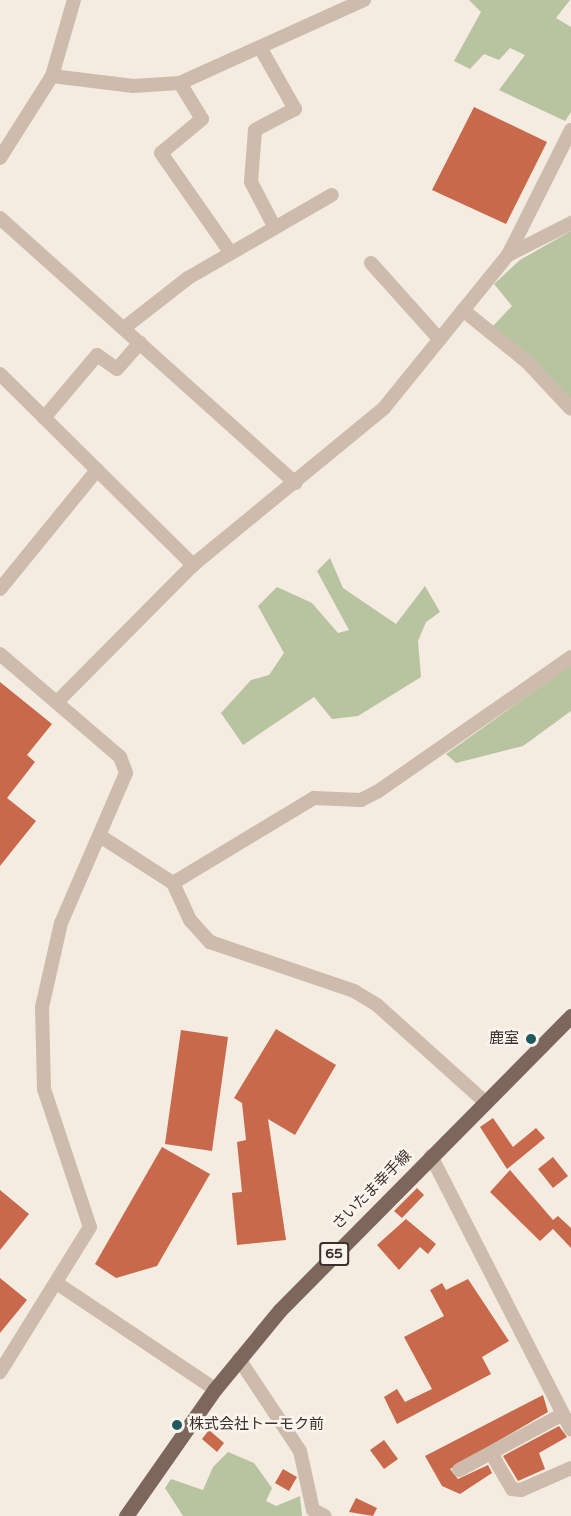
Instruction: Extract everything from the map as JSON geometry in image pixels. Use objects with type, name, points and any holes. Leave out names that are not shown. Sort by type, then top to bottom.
[{"type":"main road","name":"さいたま幸手線","points":[[126,1516],[215,1389],[239,1359],[431,1156],[571,1016]]},
{"type":"street","points":[[0,158],[52,76],[74,0]]},
{"type":"street","points":[[52,76],[133,86],[180,83],[261,49],[364,0]]},
{"type":"street","points":[[261,49],[295,109],[255,130],[251,182],[273,224]]},
{"type":"street","points":[[180,83],[202,119],[161,153],[230,252]]},
{"type":"street","points":[[58,701],[193,565],[384,408],[508,255],[571,130]]},
{"type":"street","points":[[124,328],[273,224],[332,195]]},
{"type":"street","points":[[0,218],[295,483]]},
{"type":"street","points":[[508,255],[571,222]]},
{"type":"street","points":[[371,263],[440,340]]},
{"type":"street","points":[[463,310],[526,362],[571,409]]},
{"type":"street","points":[[44,418],[97,355],[117,369],[140,343]]},
{"type":"street","points":[[2,382],[44,418],[193,565]]},
{"type":"street","points":[[0,589],[97,470]]},
{"type":"street","points":[[0,654],[58,701],[124,764],[126,773],[61,923],[42,1007],[45,1096],[90,1218],[86,1238],[0,1372]]},
{"type":"street","points":[[173,884],[314,798],[361,800],[377,792],[571,657]]},
{"type":"street","points":[[100,836],[173,884],[190,920],[210,942],[354,991],[377,1005],[484,1102]]},
{"type":"street","points":[[431,1156],[571,1429]]},
{"type":"street","points":[[58,1284],[215,1389]]},
{"type":"street","points":[[239,1359],[300,1451],[313,1510],[325,1516]]},
{"type":"street","points":[[459,1470],[563,1414]]},
{"type":"street","points":[[491,1453],[512,1489],[521,1490],[571,1468]]},
{"type":"green space","points":[[469,0],[570,0],[556,18],[571,27],[571,112],[565,121],[499,90],[525,55],[510,48],[499,60],[484,54],[470,69],[454,61],[481,12]]},
{"type":"green space","points":[[571,231],[571,399],[493,326],[512,306],[494,284],[520,260]]},
{"type":"green space","points":[[330,558],[343,588],[396,624],[425,586],[440,612],[426,622],[418,641],[421,677],[358,716],[332,719],[314,697],[243,745],[221,713],[251,680],[269,675],[284,653],[258,606],[277,587],[312,603],[338,633],[349,630],[317,571]]},
{"type":"green space","points":[[571,665],[571,711],[523,746],[456,763],[446,754]]},
{"type":"green space","points":[[228,1452],[254,1463],[272,1488],[266,1501],[276,1506],[300,1496],[302,1516],[183,1516],[165,1488],[171,1479],[203,1490],[213,1467]]},
{"type":"building","points":[[474,107],[547,142],[506,224],[432,190]]},
{"type":"building","points":[[0,682],[52,724],[27,755],[35,762],[7,798],[36,821],[0,866]]},
{"type":"building","points":[[276,1029],[336,1065],[295,1135],[268,1119],[286,1240],[237,1245],[232,1193],[242,1192],[237,1142],[246,1140],[242,1103],[234,1098]]},
{"type":"building","points":[[181,1030],[228,1037],[212,1151],[165,1144]]},
{"type":"building","points":[[493,1118],[513,1147],[536,1128],[545,1138],[507,1169],[480,1127]]},
{"type":"building","points":[[162,1147],[210,1174],[157,1266],[116,1278],[95,1264]]},
{"type":"building","points":[[553,1157],[568,1176],[553,1188],[538,1169]]},
{"type":"building","points":[[510,1170],[553,1220],[558,1216],[571,1228],[571,1248],[553,1229],[540,1241],[490,1192]]},
{"type":"building","points":[[417,1188],[424,1195],[402,1218],[394,1211]]},
{"type":"building","points":[[0,1190],[29,1214],[0,1250]]},
{"type":"building","points":[[406,1219],[436,1244],[428,1254],[420,1247],[399,1270],[377,1245]]},
{"type":"building","points":[[0,1278],[27,1300],[0,1333]]},
{"type":"building","points":[[468,1279],[509,1341],[482,1357],[491,1374],[397,1424],[384,1397],[397,1389],[405,1402],[432,1389],[404,1337],[444,1316],[430,1290],[442,1283],[446,1290]]},
{"type":"building","points":[[543,1395],[548,1412],[450,1469],[458,1479],[488,1465],[492,1473],[460,1494],[442,1486],[425,1456]]},
{"type":"building","points":[[559,1426],[567,1437],[539,1453],[545,1469],[518,1481],[503,1456]]},
{"type":"building","points":[[209,1430],[224,1443],[217,1452],[202,1439]]},
{"type":"building","points":[[384,1440],[398,1459],[384,1469],[370,1450]]},
{"type":"building","points":[[283,1469],[297,1477],[289,1491],[275,1483]]},
{"type":"building","points":[[356,1498],[377,1508],[373,1516],[349,1512]]},
{"type":"place","name":"鹿室","points":[[531,1039]]},
{"type":"place","name":"株式会社トーモク前","points":[[177,1425]]}]
